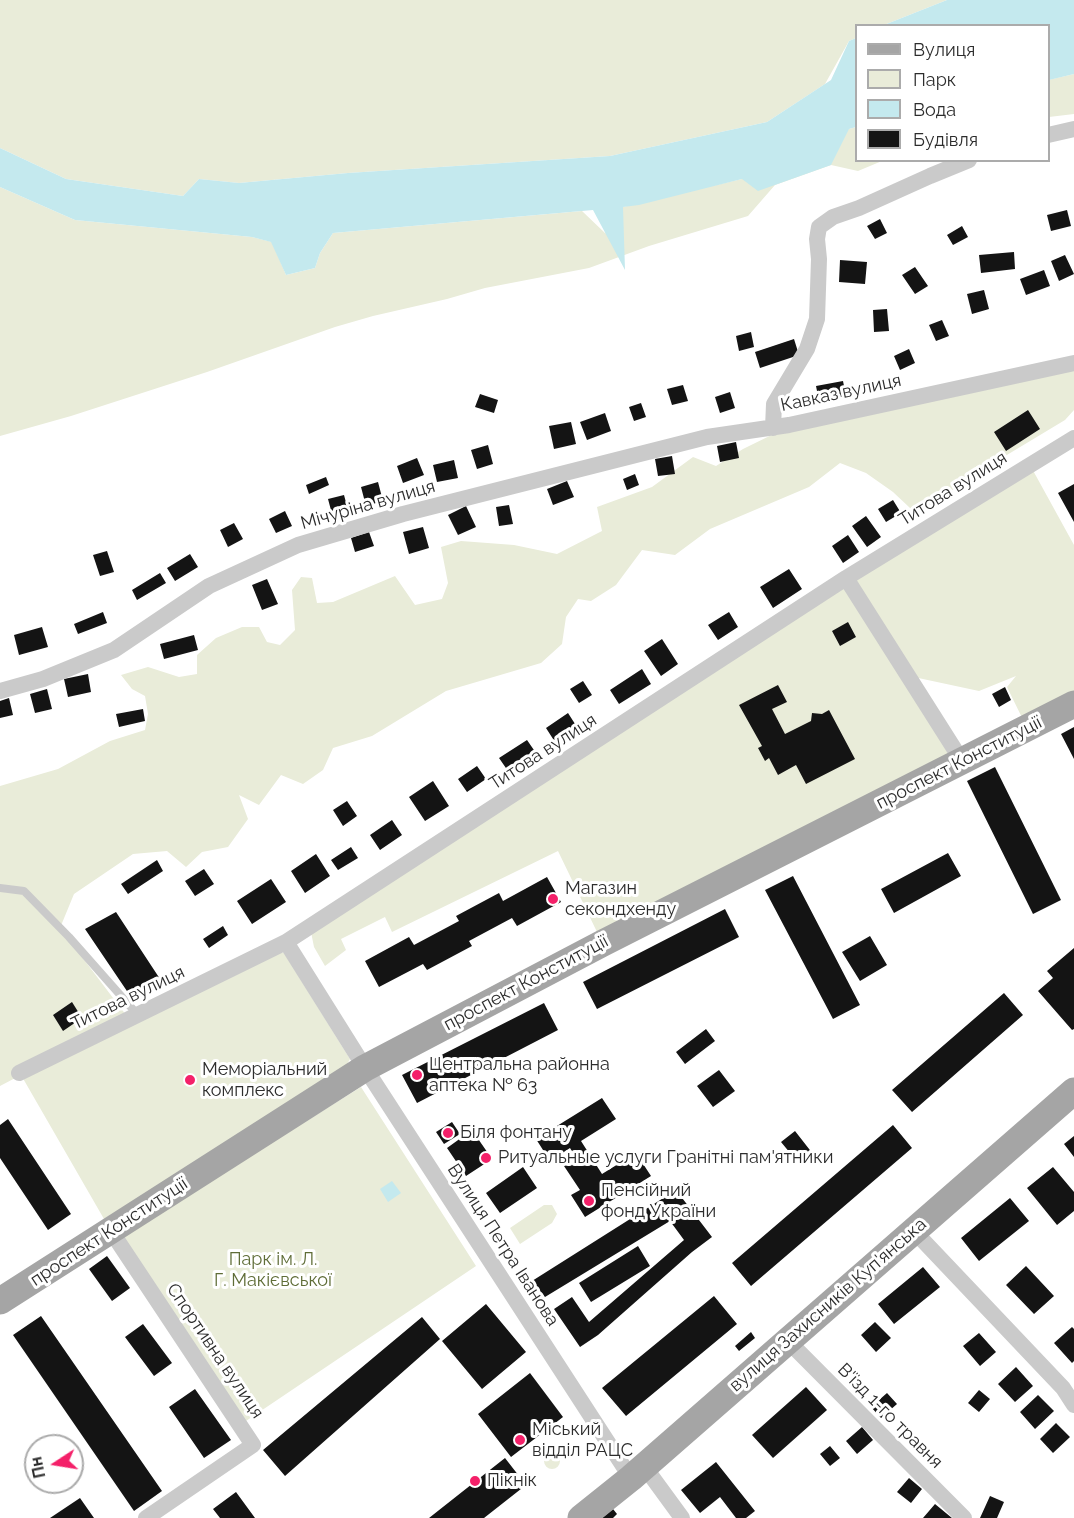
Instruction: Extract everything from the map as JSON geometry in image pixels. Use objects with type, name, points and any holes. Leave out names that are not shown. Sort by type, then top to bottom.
[{"type":"main road","name":"проспект Конституції","points":[[0,1301],[365,1068],[603,943],[1074,704]]},
{"type":"main road","name":"вулиця Захисників Куп'янська","points":[[581,1518],[637,1472],[1074,1091]]},
{"type":"street","points":[[1050,135],[1074,129]]},
{"type":"street","name":"Кавказ вулиця","points":[[964,162],[833,217],[819,227],[816,239],[819,259],[817,319],[807,349],[774,404],[773,428],[1074,363]]},
{"type":"street","name":"Мічуріна вулиця","points":[[0,691],[43,679],[114,650],[209,586],[298,545],[403,514],[707,437],[773,428]]},
{"type":"street","name":"Титова вулиця","points":[[19,1073],[286,942],[846,578],[1074,438]]},
{"type":"street","points":[[846,578],[962,761]]},
{"type":"street","name":"Вулиця Петра Іванова","points":[[286,942],[365,1068],[637,1472],[681,1518]]},
{"type":"street","name":"Спортивна вулиця","points":[[111,1231],[253,1445],[146,1518]]},
{"type":"street","points":[[914,1231],[1063,1388],[1074,1405]]},
{"type":"street","name":"В'їзд 1-го травня","points":[[788,1341],[964,1518]]},
{"type":"lane","points":[[0,888],[24,891],[69,937],[137,1014]]},
{"type":"green space","points":[[0,0],[947,0],[887,24],[855,24],[855,38],[849,41],[825,84],[767,122],[610,156],[348,173],[239,183],[199,179],[183,196],[66,179],[0,148]]},
{"type":"green space","points":[[1074,74],[1074,114],[1050,117],[1050,80]]},
{"type":"green space","points":[[855,127],[855,162],[880,162],[858,171],[831,165],[775,185],[748,216],[649,246],[589,268],[485,288],[335,327],[207,372],[71,416],[0,436],[0,187],[75,220],[252,237],[272,242],[286,275],[315,268],[320,253],[333,233],[582,211],[605,233],[617,237],[623,207],[763,174]]},
{"type":"green space","points":[[1074,370],[1074,410],[1065,420],[972,476],[922,512],[910,508],[893,492],[866,473],[840,463],[809,487],[710,529],[675,555],[642,550],[616,585],[591,601],[578,599],[566,617],[562,644],[541,663],[446,691],[372,736],[333,748],[323,770],[303,784],[281,775],[259,805],[239,795],[248,819],[228,847],[202,852],[186,867],[167,851],[133,854],[74,894],[60,928],[129,1019],[268,951],[284,953],[350,1059],[345,1068],[104,1219],[21,1075],[0,1086],[0,786],[58,769],[110,741],[145,730],[148,714],[145,696],[132,689],[121,675],[148,667],[179,677],[197,674],[197,655],[216,638],[242,627],[259,627],[267,642],[280,645],[295,630],[292,590],[301,577],[312,578],[317,603],[333,602],[395,576],[415,605],[442,599],[448,583],[441,547],[461,541],[514,545],[557,554],[602,531],[597,507],[652,487],[693,457],[716,466],[743,449],[794,424]]},
{"type":"green space","points":[[1030,465],[1074,545],[1074,714],[1031,736],[1007,687],[1016,676],[979,691],[909,676],[962,771],[388,1069],[375,1050],[597,932],[558,851],[392,932],[385,917],[341,939],[346,950],[325,966],[314,947],[310,927]]},
{"type":"green space","name":"Парк ім. Л. Г. Макієвської","points":[[361,1087],[476,1266],[240,1425],[117,1239]]},
{"type":"green space","points":[[544,1205],[552,1205],[557,1214],[552,1223],[520,1244],[510,1228]]},
{"type":"green space","points":[[549,1453],[555,1453],[560,1461],[558,1467],[549,1469],[544,1464],[544,1458]]},
{"type":"water","points":[[947,0],[1074,0],[1074,74],[1050,80],[1050,24],[887,24]]},
{"type":"water","points":[[855,38],[855,127],[849,129],[831,165],[758,191],[742,179],[623,207],[625,270],[593,210],[333,233],[320,253],[315,268],[286,275],[271,242],[252,237],[75,220],[0,187],[0,148],[66,179],[183,196],[199,179],[239,183],[348,173],[610,156],[767,122],[831,80],[849,41]]},
{"type":"water","points":[[392,1181],[401,1193],[388,1202],[380,1189]]},
{"type":"building","points":[[1067,210],[1071,226],[1051,231],[1047,215]]},
{"type":"building","points":[[880,219],[887,233],[875,239],[867,226]]},
{"type":"building","points":[[962,226],[968,237],[953,245],[947,235]]},
{"type":"building","points":[[1014,252],[1015,269],[981,273],[979,255]]},
{"type":"building","points":[[1065,255],[1074,274],[1059,281],[1051,261]]},
{"type":"building","points":[[840,260],[867,262],[865,284],[839,282]]},
{"type":"building","points":[[915,267],[928,286],[915,294],[902,275]]},
{"type":"building","points":[[1044,270],[1050,286],[1026,295],[1020,279]]},
{"type":"building","points":[[984,290],[989,309],[972,314],[967,294]]},
{"type":"building","points":[[887,309],[889,331],[874,332],[873,310]]},
{"type":"building","points":[[942,320],[949,336],[936,341],[929,325]]},
{"type":"building","points":[[751,332],[754,347],[739,351],[736,336]]},
{"type":"building","points":[[794,339],[799,355],[760,368],[755,352]]},
{"type":"building","points":[[909,349],[915,363],[900,370],[894,356]]},
{"type":"building","points":[[843,381],[846,396],[819,401],[816,386]]},
{"type":"building","points":[[683,385],[688,401],[672,405],[667,389]]},
{"type":"building","points":[[730,392],[735,408],[720,413],[715,397]]},
{"type":"building","points":[[480,394],[498,400],[494,413],[475,407]]},
{"type":"building","points":[[641,403],[646,417],[634,421],[629,407]]},
{"type":"building","points":[[1028,410],[1040,429],[1006,451],[994,432]]},
{"type":"building","points":[[605,413],[611,431],[587,440],[580,422]]},
{"type":"building","points":[[571,422],[576,444],[554,449],[549,426]]},
{"type":"building","points":[[736,442],[739,458],[720,462],[717,446]]},
{"type":"building","points":[[488,445],[493,464],[477,469],[471,450]]},
{"type":"building","points":[[672,456],[675,474],[658,476],[655,459]]},
{"type":"building","points":[[417,458],[424,475],[403,483],[397,466]]},
{"type":"building","points":[[454,460],[458,478],[437,482],[433,465]]},
{"type":"building","points":[[635,474],[639,485],[627,490],[623,479]]},
{"type":"building","points":[[326,477],[329,485],[309,494],[306,485]]},
{"type":"building","points":[[567,481],[574,497],[553,505],[547,489]]},
{"type":"building","points":[[378,482],[383,501],[366,506],[361,487]]},
{"type":"building","points":[[1074,484],[1074,522],[1058,493]]},
{"type":"building","points":[[344,495],[348,510],[332,514],[328,499]]},
{"type":"building","points":[[893,500],[901,513],[886,522],[878,509]]},
{"type":"building","points":[[509,505],[513,524],[499,526],[496,507]]},
{"type":"building","points":[[466,506],[476,527],[458,535],[448,515]]},
{"type":"building","points":[[285,511],[292,526],[276,533],[269,519]]},
{"type":"building","points":[[866,516],[881,537],[867,547],[852,526]]},
{"type":"building","points":[[234,523],[243,539],[228,547],[220,530]]},
{"type":"building","points":[[423,527],[429,548],[409,554],[403,532]]},
{"type":"building","points":[[369,532],[374,546],[355,552],[351,538]]},
{"type":"building","points":[[848,535],[859,552],[843,563],[832,546]]},
{"type":"building","points":[[107,551],[114,572],[100,576],[93,555]]},
{"type":"building","points":[[190,554],[198,567],[175,581],[167,568]]},
{"type":"building","points":[[789,569],[802,589],[773,608],[760,587]]},
{"type":"building","points":[[160,573],[166,583],[137,600],[132,590]]},
{"type":"building","points":[[267,579],[278,604],[262,610],[252,585]]},
{"type":"building","points":[[103,612],[107,623],[78,634],[74,624]]},
{"type":"building","points":[[729,612],[738,627],[718,640],[708,625]]},
{"type":"building","points":[[848,622],[856,637],[840,646],[832,631]]},
{"type":"building","points":[[42,627],[48,647],[19,655],[14,635]]},
{"type":"building","points":[[194,635],[198,650],[164,659],[160,644]]},
{"type":"building","points":[[662,639],[678,664],[661,676],[644,651]]},
{"type":"building","points":[[642,669],[651,684],[619,704],[610,690]]},
{"type":"building","points":[[88,674],[91,692],[68,697],[64,679]]},
{"type":"building","points":[[583,681],[592,695],[579,703],[570,689]]},
{"type":"building","points":[[778,685],[787,702],[772,709],[785,734],[811,721],[812,713],[822,714],[829,710],[855,759],[806,784],[796,765],[778,775],[769,758],[765,761],[758,748],[762,746],[739,705]]},
{"type":"building","points":[[1005,687],[1011,700],[999,707],[992,694]]},
{"type":"building","points":[[47,689],[52,709],[35,713],[30,694]]},
{"type":"building","points":[[9,698],[13,715],[0,718],[0,701]]},
{"type":"building","points":[[143,709],[145,721],[119,727],[116,714]]},
{"type":"building","points":[[568,713],[577,727],[555,742],[546,728]]},
{"type":"building","points":[[1074,727],[1074,759],[1061,734]]},
{"type":"building","points":[[527,740],[536,753],[508,771],[499,758]]},
{"type":"building","points":[[477,766],[486,779],[467,792],[458,779]]},
{"type":"building","points":[[995,767],[1061,900],[1033,914],[967,781]]},
{"type":"building","points":[[433,781],[449,806],[425,821],[409,797]]},
{"type":"building","points":[[347,801],[357,816],[343,826],[333,810]]},
{"type":"building","points":[[392,820],[402,835],[380,850],[370,835]]},
{"type":"building","points":[[351,847],[358,858],[338,870],[331,860]]},
{"type":"building","points":[[948,853],[961,876],[894,913],[881,889]]},
{"type":"building","points":[[316,854],[330,876],[305,893],[291,871]]},
{"type":"building","points":[[157,860],[163,871],[128,894],[121,884]]},
{"type":"building","points":[[204,869],[214,884],[195,896],[185,881]]},
{"type":"building","points":[[793,876],[860,1005],[833,1019],[765,890]]},
{"type":"building","points":[[547,877],[561,902],[517,926],[512,918],[469,941],[472,946],[427,970],[423,964],[379,987],[365,961],[409,937],[414,945],[459,921],[456,916],[499,893],[503,901]]},
{"type":"building","points":[[271,879],[286,902],[252,924],[237,901]]},
{"type":"building","points":[[725,909],[739,937],[597,1009],[583,982]]},
{"type":"building","points":[[116,912],[162,982],[133,1000],[85,929]]},
{"type":"building","points":[[223,926],[228,935],[209,948],[203,939]]},
{"type":"building","points":[[870,936],[887,965],[860,981],[842,952]]},
{"type":"building","points":[[1074,948],[1074,1029],[1072,1030],[1038,991],[1053,978],[1047,971]]},
{"type":"building","points":[[1004,993],[1023,1015],[912,1112],[892,1090]]},
{"type":"building","points":[[72,1002],[82,1018],[63,1031],[53,1015]]},
{"type":"building","points":[[544,1003],[558,1030],[417,1103],[402,1075]]},
{"type":"building","points":[[706,1029],[715,1041],[685,1064],[676,1052]]},
{"type":"building","points":[[719,1070],[735,1091],[713,1107],[697,1086]]},
{"type":"building","points":[[602,1098],[616,1119],[581,1141],[602,1174],[636,1153],[651,1176],[585,1217],[571,1195],[580,1190],[564,1166],[576,1158],[570,1148],[550,1161],[536,1139]]},
{"type":"building","points":[[8,1119],[71,1214],[48,1230],[0,1158],[0,1125]]},
{"type":"building","name":"Біля фонтану","points":[[452,1122],[460,1134],[444,1144],[436,1132]]},
{"type":"building","points":[[893,1125],[912,1148],[751,1286],[732,1263]]},
{"type":"building","points":[[472,1130],[492,1159],[466,1176],[447,1148]]},
{"type":"building","points":[[795,1131],[813,1154],[800,1165],[781,1142]]},
{"type":"building","points":[[1074,1136],[1074,1157],[1064,1144]]},
{"type":"building","points":[[523,1167],[537,1188],[500,1213],[486,1193]]},
{"type":"building","points":[[1053,1167],[1074,1192],[1074,1211],[1057,1225],[1027,1188]]},
{"type":"building","points":[[676,1190],[712,1237],[598,1335],[580,1347],[554,1309],[572,1297],[589,1322],[684,1240],[670,1221],[545,1297],[532,1281]]},
{"type":"building","points":[[1010,1198],[1029,1221],[979,1261],[961,1238]]},
{"type":"building","points":[[638,1246],[650,1266],[591,1302],[579,1283]]},
{"type":"building","points":[[107,1256],[130,1288],[112,1301],[89,1269]]},
{"type":"building","points":[[1026,1266],[1054,1296],[1034,1314],[1006,1285]]},
{"type":"building","points":[[923,1267],[940,1287],[894,1324],[878,1304]]},
{"type":"building","points":[[714,1296],[737,1324],[626,1416],[602,1388]]},
{"type":"building","points":[[486,1304],[526,1352],[482,1389],[442,1341]]},
{"type":"building","points":[[41,1316],[162,1491],[134,1511],[84,1438],[84,1434],[81,1434],[13,1335]]},
{"type":"building","points":[[422,1317],[440,1339],[285,1476],[263,1450]]},
{"type":"building","points":[[875,1322],[891,1338],[876,1352],[861,1335]]},
{"type":"building","points":[[143,1324],[172,1363],[154,1376],[125,1337]]},
{"type":"building","points":[[1072,1327],[1074,1329],[1074,1361],[1072,1363],[1054,1343]]},
{"type":"building","points":[[751,1332],[755,1338],[739,1351],[735,1346]]},
{"type":"building","points":[[979,1333],[996,1352],[980,1366],[963,1346]]},
{"type":"building","points":[[1016,1367],[1033,1386],[1015,1402],[998,1384]]},
{"type":"building","points":[[530,1373],[563,1417],[511,1457],[478,1414]]},
{"type":"building","points":[[806,1387],[827,1410],[773,1458],[752,1435]]},
{"type":"building","points":[[195,1389],[231,1440],[204,1458],[169,1407]]},
{"type":"building","points":[[979,1390],[990,1399],[979,1412],[968,1403]]},
{"type":"building","points":[[887,1393],[897,1404],[881,1418],[871,1407]]},
{"type":"building","points":[[1038,1395],[1054,1411],[1035,1429],[1020,1412]]},
{"type":"building","points":[[1056,1423],[1070,1437],[1053,1453],[1040,1439]]},
{"type":"building","points":[[862,1427],[873,1440],[857,1454],[846,1441]]},
{"type":"building","points":[[830,1446],[840,1458],[830,1466],[820,1454]]},
{"type":"building","points":[[505,1458],[526,1485],[484,1518],[429,1518]]},
{"type":"building","points":[[716,1462],[755,1511],[746,1518],[736,1518],[720,1497],[700,1513],[681,1490]]},
{"type":"building","points":[[909,1478],[922,1489],[911,1503],[897,1492]]},
{"type":"building","points":[[236,1492],[255,1518],[220,1518],[213,1509]]},
{"type":"building","points":[[990,1496],[1004,1502],[997,1518],[980,1518]]},
{"type":"building","points":[[80,1498],[94,1518],[50,1518]]},
{"type":"building","points":[[935,1504],[952,1518],[923,1518]]},
{"type":"building","points":[[613,1509],[617,1514],[613,1518],[602,1518]]},
{"type":"place","name":"Магазин секондхенду","points":[[553,899]]},
{"type":"place","name":"Центральна районна аптека № 63","points":[[417,1075]]},
{"type":"place","name":"Меморіальний комплекс","points":[[190,1080]]},
{"type":"place","name":"Біля фонтану","points":[[448,1133]]},
{"type":"place","name":"Ритуальные услуги Гранітні пам'ятники","points":[[486,1158]]},
{"type":"place","name":"Пенсійний фонд України","points":[[589,1201]]},
{"type":"place","name":"Міський відділ РАЦС","points":[[520,1440]]},
{"type":"place","name":"Пікнік","points":[[475,1481]]}]
